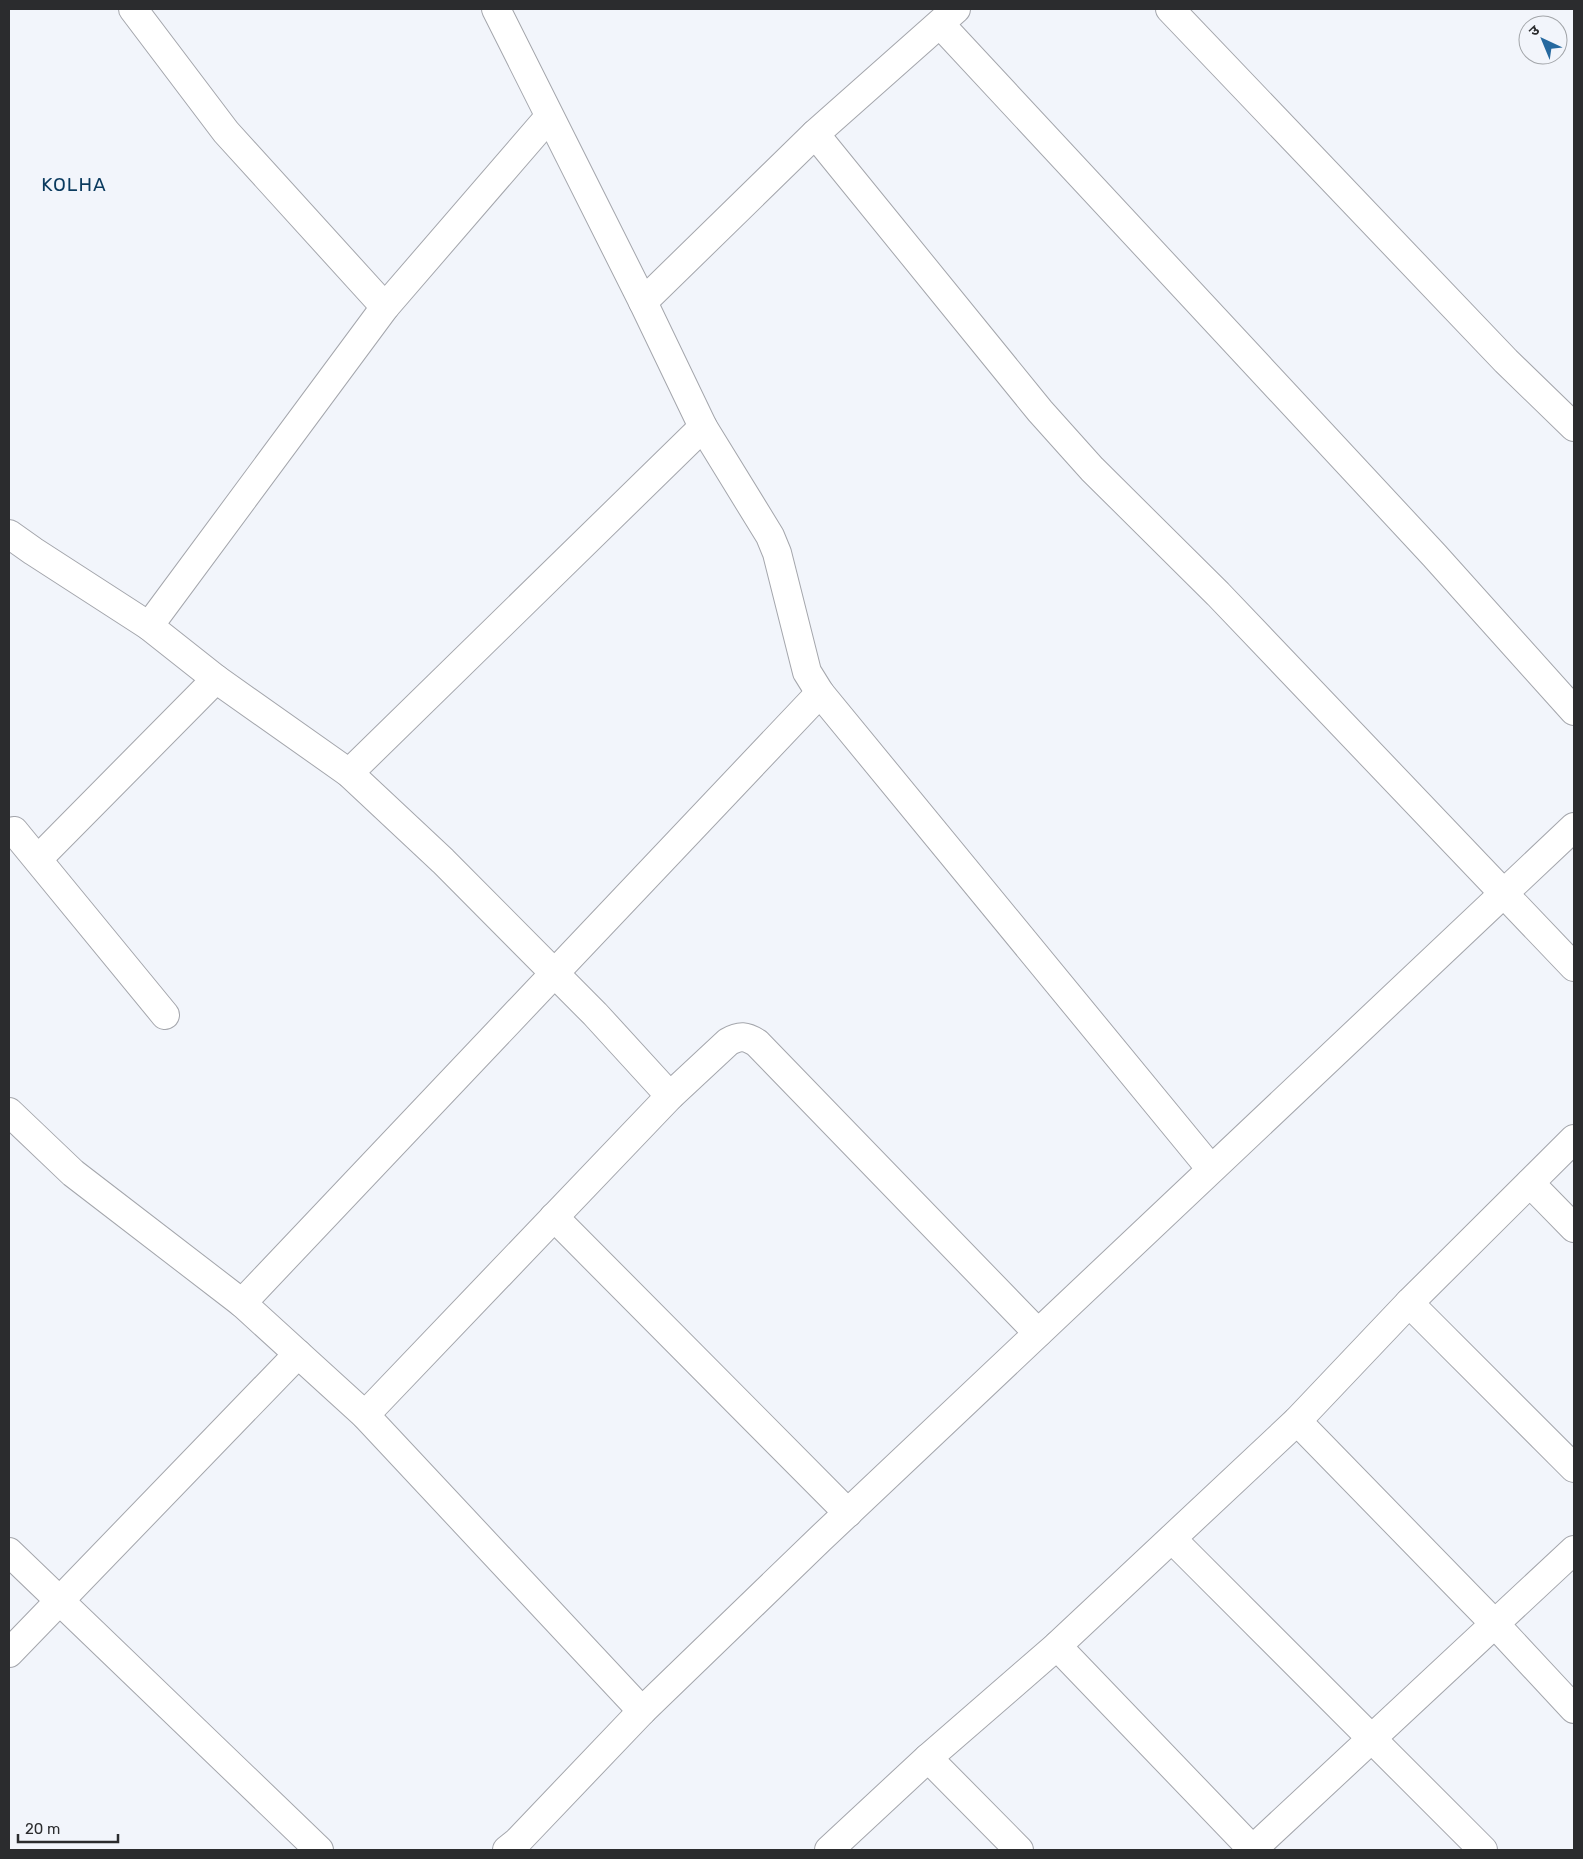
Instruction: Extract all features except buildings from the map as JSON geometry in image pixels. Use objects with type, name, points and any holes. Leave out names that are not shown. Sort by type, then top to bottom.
[{"type":"street","points":[[133,9],[226,132],[385,307]]},
{"type":"street","points":[[496,9],[704,427],[770,536],[777,553],[807,672],[820,693],[1211,1169]]},
{"type":"street","points":[[1170,9],[1499,354],[1574,427]]},
{"type":"street","points":[[643,302],[815,134],[948,16],[1574,711]]},
{"type":"street","points":[[149,626],[385,307],[549,117]]},
{"type":"street","points":[[815,134],[1040,411],[1086,462],[1218,594],[1574,967]]},
{"type":"street","points":[[349,773],[704,427]]},
{"type":"street","points":[[9,534],[32,551],[149,626],[216,679],[349,773],[443,861],[594,1014],[670,1096]]},
{"type":"street","points":[[38,859],[216,679]]},
{"type":"street","points":[[242,1303],[820,693]]},
{"type":"street","points":[[517,1847],[642,1711],[848,1513],[1574,827]]},
{"type":"street","points":[[11,832],[38,859],[165,1015]]},
{"type":"street","points":[[365,1415],[670,1096],[728,1042],[743,1036],[757,1043],[1038,1333]]},
{"type":"street","points":[[9,1112],[73,1173],[242,1303],[365,1415],[642,1711]]},
{"type":"street","points":[[829,1850],[928,1758],[1057,1646],[1296,1421],[1409,1302],[1574,1139]]},
{"type":"street","points":[[1530,1182],[1574,1228]]},
{"type":"street","points":[[554,1217],[848,1513]]},
{"type":"street","points":[[1409,1302],[1574,1468]]},
{"type":"street","points":[[9,1653],[58,1600],[298,1354]]},
{"type":"street","points":[[1296,1421],[1494,1623],[1574,1709]]},
{"type":"street","points":[[1172,1539],[1483,1850]]},
{"type":"street","points":[[1057,1646],[1253,1850],[1574,1550]]},
{"type":"street","points":[[9,1552],[319,1850]]},
{"type":"street","points":[[928,1758],[1019,1850]]},
{"type":"district","name":"KOLHA","points":[[74,184]]}]
